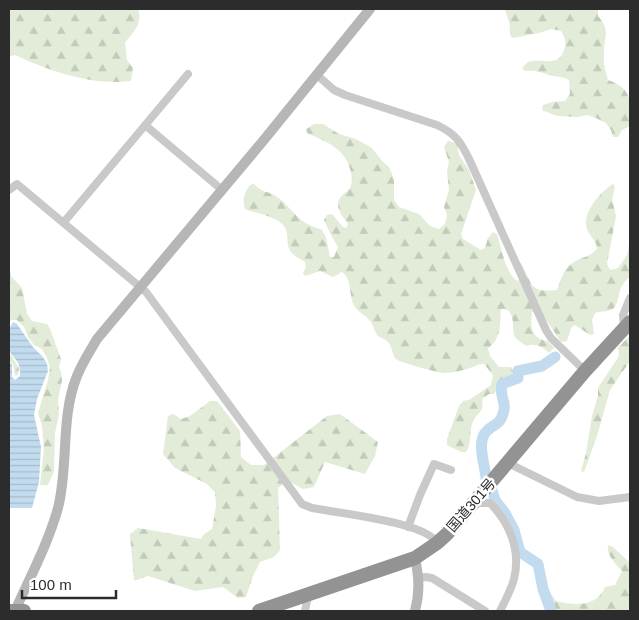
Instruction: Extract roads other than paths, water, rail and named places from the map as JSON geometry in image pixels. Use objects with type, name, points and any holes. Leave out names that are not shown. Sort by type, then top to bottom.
[{"type":"highway","name":"国道301号","points":[[259,611],[416,558],[438,543],[627,325]]},
{"type":"highway","points":[[10,611],[24,611]]},
{"type":"street","points":[[15,611],[49,536],[58,508],[64,480],[68,409],[77,376],[97,339],[317,75],[366,10]]},
{"type":"street","points":[[64,222],[188,74]]},
{"type":"street","points":[[317,75],[334,90],[345,95],[437,124],[451,132],[461,143],[546,330],[551,338],[585,372]]},
{"type":"street","points":[[145,125],[222,189]]},
{"type":"street","points":[[9,190],[17,184],[146,292],[302,504],[312,508],[408,526],[431,536],[438,543]]},
{"type":"street","points":[[627,325],[623,315],[630,298]]},
{"type":"street","points":[[508,463],[577,497],[599,500],[630,497]]},
{"type":"street","points":[[408,526],[434,464],[451,470]]},
{"type":"street","points":[[476,500],[479,503],[490,503],[508,526],[516,552],[514,579],[500,611]]},
{"type":"street","points":[[415,611],[419,591],[416,558]]},
{"type":"street","points":[[419,578],[432,578],[485,611]]},
{"type":"street","points":[[305,595],[307,601],[305,611]]},
{"type":"water","points":[[13,322],[17,324],[33,347],[43,357],[48,371],[37,399],[34,415],[41,447],[39,482],[32,508],[9,508],[9,363],[12,364],[12,377],[15,380],[20,376],[19,364],[8,347],[9,332]]},
{"type":"waterway","points":[[486,478],[482,443],[485,433],[498,423],[502,416],[504,410],[501,392],[502,384],[518,378],[518,371],[542,366],[555,357]]},
{"type":"waterway","points":[[492,490],[495,500],[514,530],[520,552],[538,564],[543,589],[551,611]]}]
